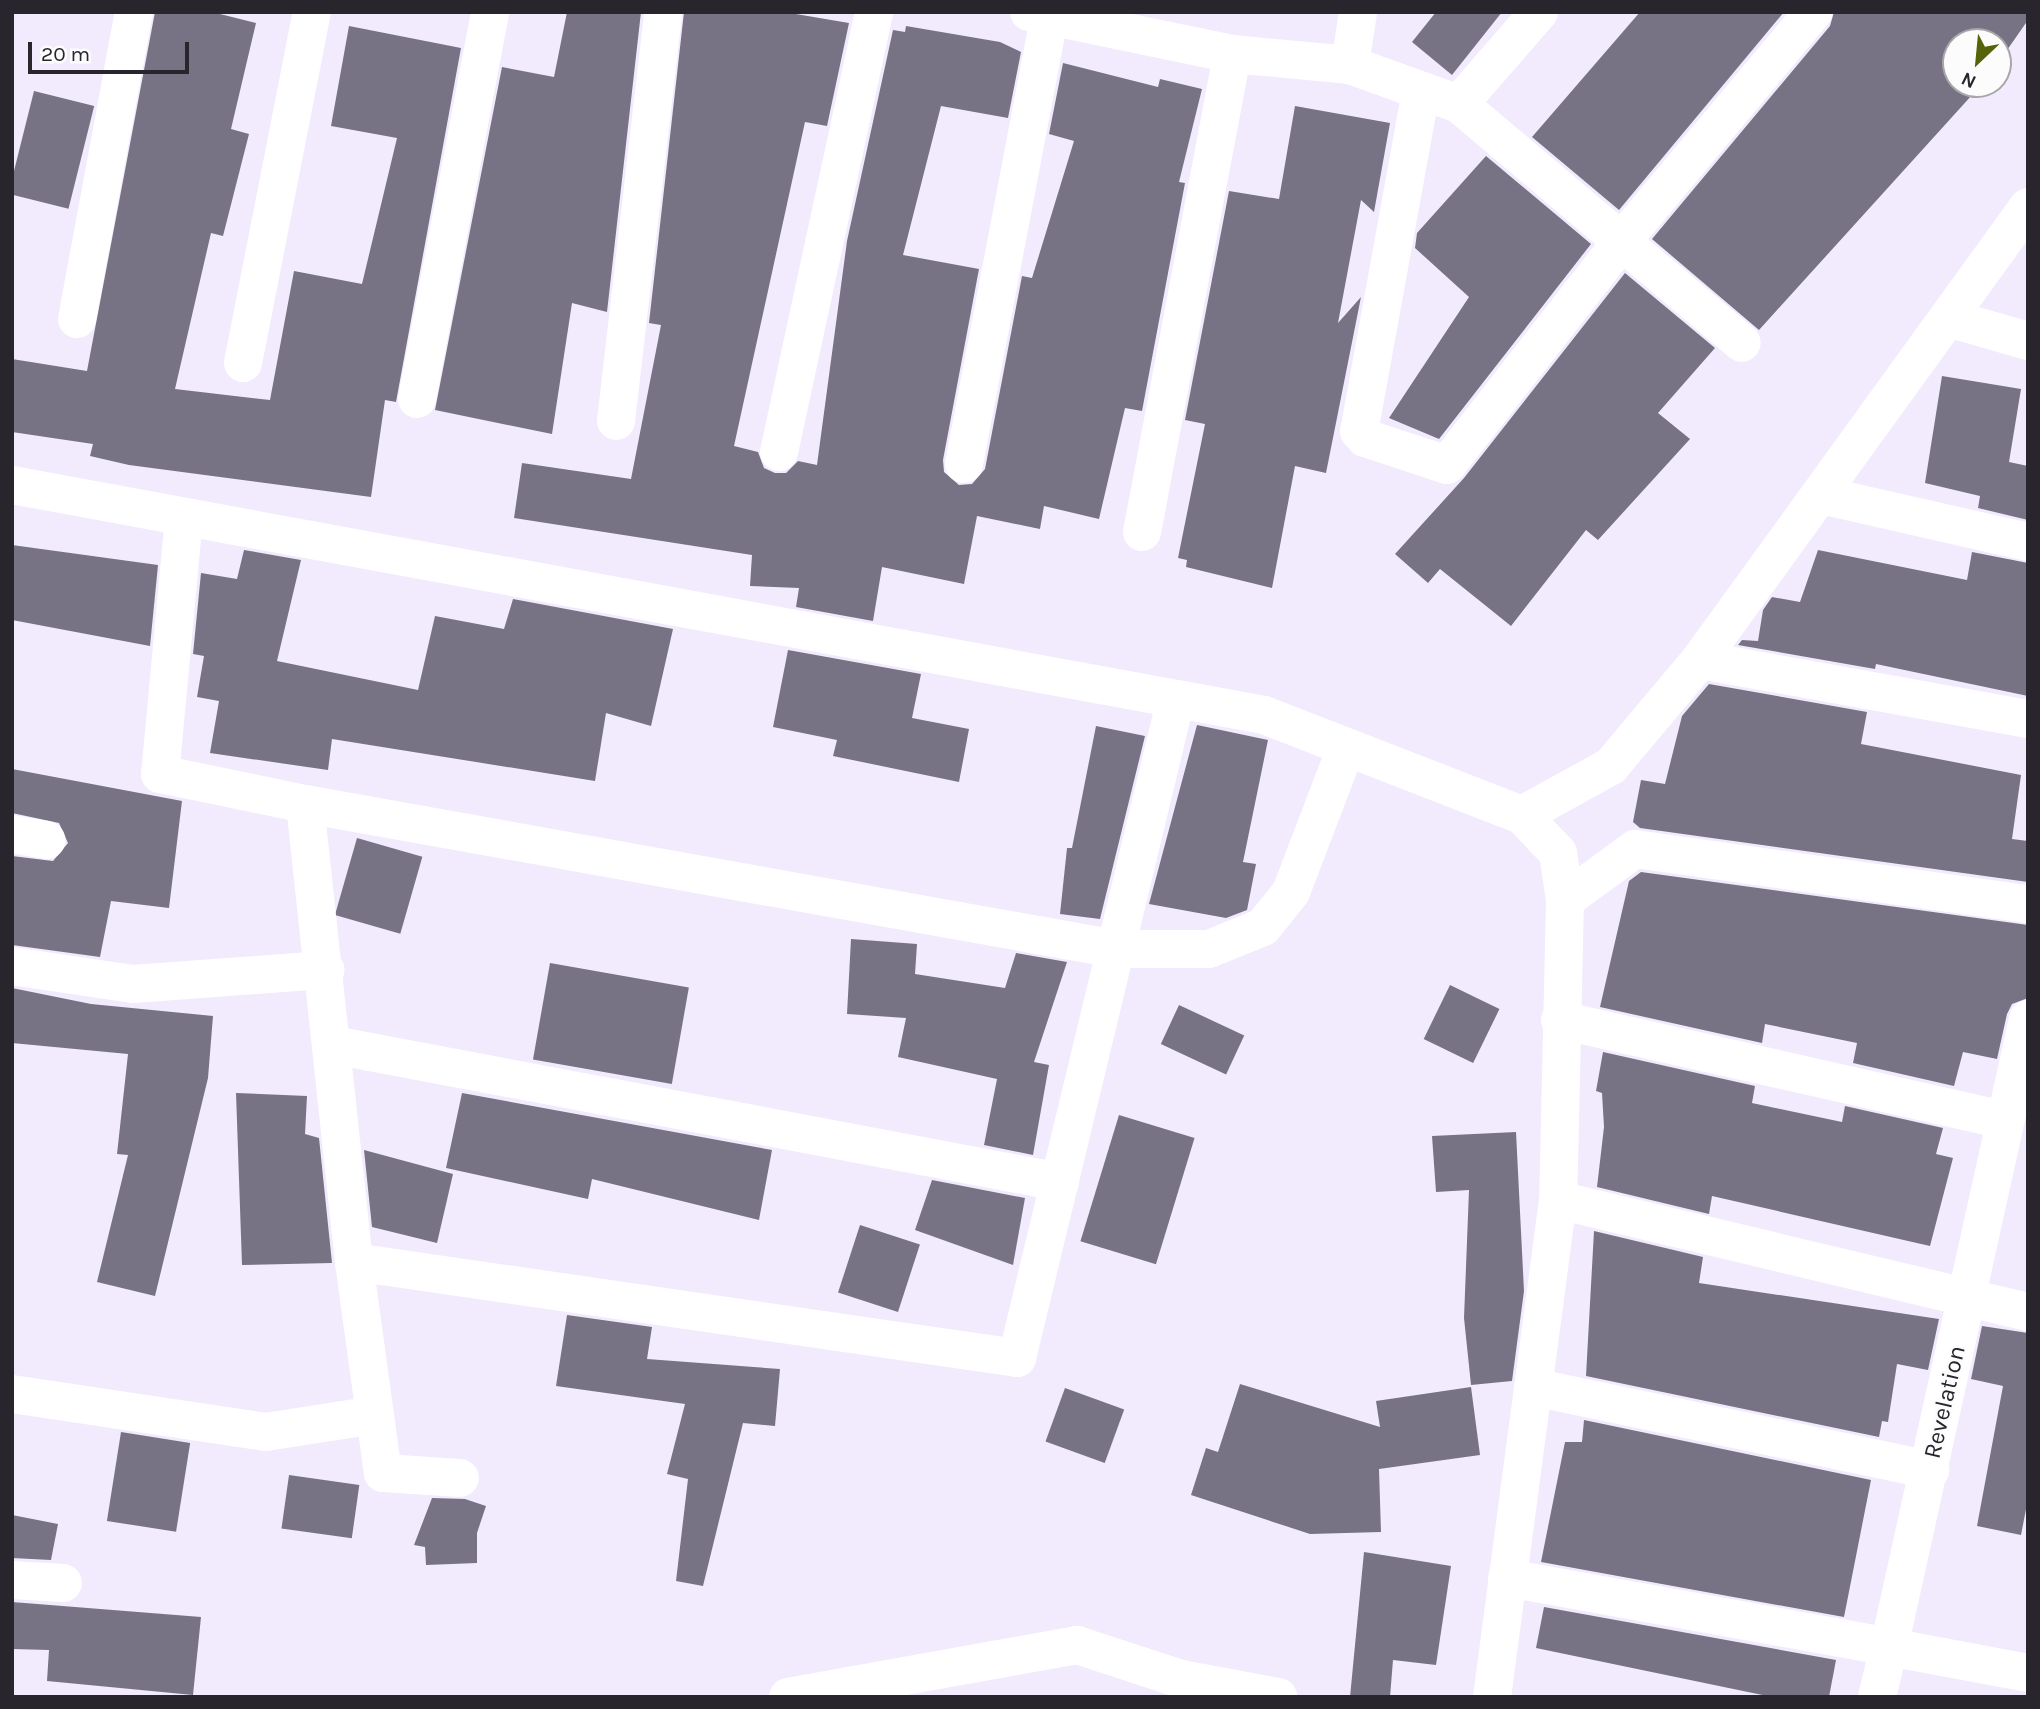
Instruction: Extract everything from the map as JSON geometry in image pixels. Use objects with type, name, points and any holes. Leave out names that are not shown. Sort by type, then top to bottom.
[{"type":"street","points":[[77,319],[134,12]]},
{"type":"street","points":[[243,363],[312,12]]},
{"type":"street","points":[[417,399],[490,12]]},
{"type":"street","points":[[616,421],[663,12]]},
{"type":"street","points":[[779,452],[874,12]]},
{"type":"street","points":[[1350,65],[1358,12]]},
{"type":"street","points":[[1459,104],[1539,12]]},
{"type":"street","points":[[1420,91],[1361,435],[1436,464],[1454,461],[1621,242],[1813,12]]},
{"type":"street","points":[[964,464],[1039,16],[1166,25],[1231,54],[1350,65],[1459,104],[1742,343]]},
{"type":"street","points":[[1142,532],[1231,54]]},
{"type":"street","points":[[1522,815],[1611,766],[1700,660],[2028,207]]},
{"type":"street","points":[[1948,318],[2028,341]]},
{"type":"street","points":[[12,485],[1264,715],[1522,815],[1558,853],[1565,900],[1560,1020],[1558,1200],[1492,1697]]},
{"type":"street","points":[[1821,495],[2028,542]]},
{"type":"street","points":[[184,517],[160,774],[305,804],[1116,949],[1209,948],[1263,927],[1291,892],[1346,748]]},
{"type":"street","points":[[1700,660],[2028,719]]},
{"type":"street","points":[[354,1262],[1017,1358],[1176,699]]},
{"type":"street","points":[[305,804],[325,970],[354,1262],[383,1473],[460,1478]]},
{"type":"street","points":[[1565,900],[1635,849],[2028,904]]},
{"type":"street","points":[[12,965],[133,984],[325,970]]},
{"type":"street","name":"Revelation","points":[[1877,1697],[1930,1470],[2028,1019]]},
{"type":"street","points":[[1560,1020],[2005,1120]]},
{"type":"street","points":[[333,1045],[1060,1182]]},
{"type":"street","points":[[1558,1200],[2028,1312]]},
{"type":"street","points":[[1533,1387],[1930,1470]]},
{"type":"street","points":[[12,1394],[266,1432],[375,1415]]},
{"type":"street","points":[[1507,1578],[2028,1672]]},
{"type":"street","points":[[12,1580],[63,1583]]},
{"type":"street","points":[[788,1697],[1077,1646],[1181,1679],[1278,1697]]},
{"type":"building","points":[[155,12],[212,12],[256,23],[231,129],[249,134],[223,236],[211,233],[175,389],[270,400],[294,271],[362,284],[397,138],[331,126],[349,26],[461,48],[396,402],[385,400],[371,497],[129,465],[90,456],[93,444],[12,432],[12,359],[87,371]]},
{"type":"building","points":[[567,12],[641,12],[607,312],[572,303],[552,434],[435,410],[502,67],[554,77]]},
{"type":"building","points":[[684,12],[784,12],[849,23],[827,126],[805,122],[734,446],[758,452],[764,468],[775,473],[786,473],[798,461],[817,465],[847,241],[893,30],[905,32],[906,26],[1000,42],[1021,52],[1008,118],[941,106],[903,255],[979,269],[943,460],[944,472],[959,485],[972,484],[985,469],[1022,276],[1032,278],[1074,141],[1049,134],[1063,63],[1158,87],[1160,79],[1202,89],[1179,182],[1185,183],[1142,411],[1125,408],[1099,519],[1044,506],[1040,529],[977,516],[964,584],[882,567],[873,621],[796,607],[799,588],[750,586],[752,555],[514,518],[522,463],[631,479],[661,325],[649,323]]},
{"type":"building","points":[[1436,12],[1502,12],[1452,75],[1412,42]]},
{"type":"building","points":[[1640,12],[1784,12],[1619,210],[1532,137]]},
{"type":"building","points":[[1834,12],[2028,12],[2028,20],[2012,43],[2012,28],[1942,28],[1942,98],[1969,98],[1759,330],[1652,239],[1830,26]]},
{"type":"building","points":[[34,91],[94,106],[69,209],[12,195],[12,179]]},
{"type":"building","points":[[1295,106],[1390,123],[1374,212],[1361,200],[1338,323],[1361,297],[1326,473],[1295,466],[1272,588],[1186,567],[1187,560],[1178,558],[1205,424],[1185,420],[1229,191],[1279,199]]},
{"type":"building","points":[[1486,156],[1591,244],[1439,439],[1389,418],[1469,297],[1415,248],[1417,233]]},
{"type":"building","points":[[1625,273],[1715,348],[1658,413],[1690,439],[1598,540],[1586,530],[1511,626],[1440,569],[1428,583],[1395,554],[1464,478]]},
{"type":"building","points":[[1942,376],[2021,389],[2009,462],[2028,466],[2028,520],[1978,508],[1980,496],[1925,483]]},
{"type":"building","points":[[12,545],[158,565],[150,646],[12,620]]},
{"type":"building","points":[[244,550],[301,560],[277,661],[418,690],[435,616],[504,629],[513,599],[673,629],[651,726],[606,713],[595,781],[332,739],[328,770],[210,753],[219,701],[197,697],[204,656],[193,654],[201,573],[237,579]]},
{"type":"building","points":[[1818,550],[1967,580],[1972,552],[2028,563],[2028,696],[1876,664],[1875,669],[1738,645],[1742,640],[1758,641],[1763,610],[1772,597],[1800,602]]},
{"type":"building","points":[[788,650],[921,674],[912,718],[969,729],[959,782],[833,756],[837,740],[773,727]]},
{"type":"building","points":[[1709,684],[1867,712],[1861,744],[2021,775],[2012,839],[2028,841],[2028,882],[1640,828],[1633,822],[1641,780],[1665,784],[1682,716]]},
{"type":"building","points":[[1197,725],[1268,740],[1243,862],[1256,864],[1247,910],[1226,918],[1149,904]]},
{"type":"building","points":[[1096,726],[1145,736],[1100,919],[1060,914],[1067,848],[1072,848]]},
{"type":"building","points":[[12,769],[182,801],[169,908],[111,901],[100,957],[12,945],[12,856],[53,861],[68,843],[59,823],[12,813]]},
{"type":"building","points":[[357,838],[422,857],[400,934],[335,915]]},
{"type":"building","points":[[1641,872],[2028,925],[2028,998],[2012,1004],[2007,1014],[1997,1059],[1963,1052],[1954,1086],[1853,1063],[1857,1043],[1765,1024],[1762,1043],[1600,1007],[1629,881]]},
{"type":"building","points":[[851,939],[917,944],[915,974],[1005,988],[1016,953],[1067,962],[1034,1062],[1049,1065],[1033,1155],[984,1145],[997,1079],[898,1057],[906,1018],[847,1014]]},
{"type":"building","points":[[550,963],[689,987],[672,1084],[533,1060]]},
{"type":"building","points":[[1450,985],[1499,1009],[1473,1063],[1424,1039]]},
{"type":"building","points":[[12,988],[91,1004],[213,1016],[208,1078],[155,1296],[97,1282],[128,1155],[117,1154],[128,1054],[12,1043]]},
{"type":"building","points":[[1179,1005],[1244,1035],[1226,1074],[1161,1044]]},
{"type":"building","points":[[1603,1052],[1755,1086],[1752,1103],[1842,1122],[1845,1106],[1943,1128],[1936,1154],[1953,1158],[1930,1246],[1712,1196],[1709,1214],[1597,1187],[1604,1127],[1602,1093],[1596,1091]]},
{"type":"building","points":[[236,1093],[307,1096],[305,1134],[319,1138],[332,1263],[242,1265]]},
{"type":"building","points":[[462,1093],[772,1150],[759,1220],[592,1179],[588,1199],[446,1168]]},
{"type":"building","points":[[1119,1115],[1195,1138],[1156,1264],[1080,1241]]},
{"type":"building","points":[[1516,1132],[1524,1291],[1512,1381],[1471,1385],[1464,1318],[1469,1190],[1436,1192],[1432,1136]]},
{"type":"building","points":[[364,1150],[453,1174],[437,1243],[372,1227]]},
{"type":"building","points":[[932,1180],[1025,1198],[1013,1265],[915,1230]]},
{"type":"building","points":[[860,1225],[920,1244],[898,1312],[838,1293]]},
{"type":"building","points":[[1594,1231],[1703,1257],[1699,1283],[1939,1319],[1928,1370],[1897,1364],[1888,1422],[1882,1421],[1879,1437],[1586,1376]]},
{"type":"building","points":[[567,1315],[652,1327],[647,1359],[780,1369],[775,1426],[743,1423],[703,1586],[676,1581],[688,1479],[667,1474],[685,1404],[556,1386]]},
{"type":"building","points":[[1982,1326],[2028,1333],[2028,1499],[2021,1535],[1977,1526],[2003,1386],[1971,1379]]},
{"type":"building","points":[[1240,1384],[1380,1427],[1376,1401],[1471,1387],[1480,1455],[1379,1469],[1381,1532],[1310,1534],[1191,1495],[1206,1448],[1218,1452]]},
{"type":"building","points":[[1065,1388],[1124,1410],[1105,1463],[1046,1442]]},
{"type":"building","points":[[1584,1420],[1871,1480],[1844,1617],[1541,1562],[1565,1442],[1582,1442]]},
{"type":"building","points":[[121,1432],[190,1443],[176,1532],[107,1521]]},
{"type":"building","points":[[289,1475],[359,1485],[352,1538],[281,1528]]},
{"type":"building","points":[[432,1498],[465,1499],[486,1506],[477,1533],[477,1563],[426,1565],[425,1547],[414,1545]]},
{"type":"building","points":[[12,1515],[58,1524],[51,1560],[12,1558]]},
{"type":"building","points":[[1364,1552],[1451,1566],[1436,1665],[1393,1660],[1390,1697],[1350,1697]]},
{"type":"building","points":[[12,1602],[201,1617],[193,1695],[47,1681],[49,1650],[12,1649]]},
{"type":"building","points":[[1544,1607],[1836,1660],[1829,1697],[1772,1697],[1536,1648]]}]
